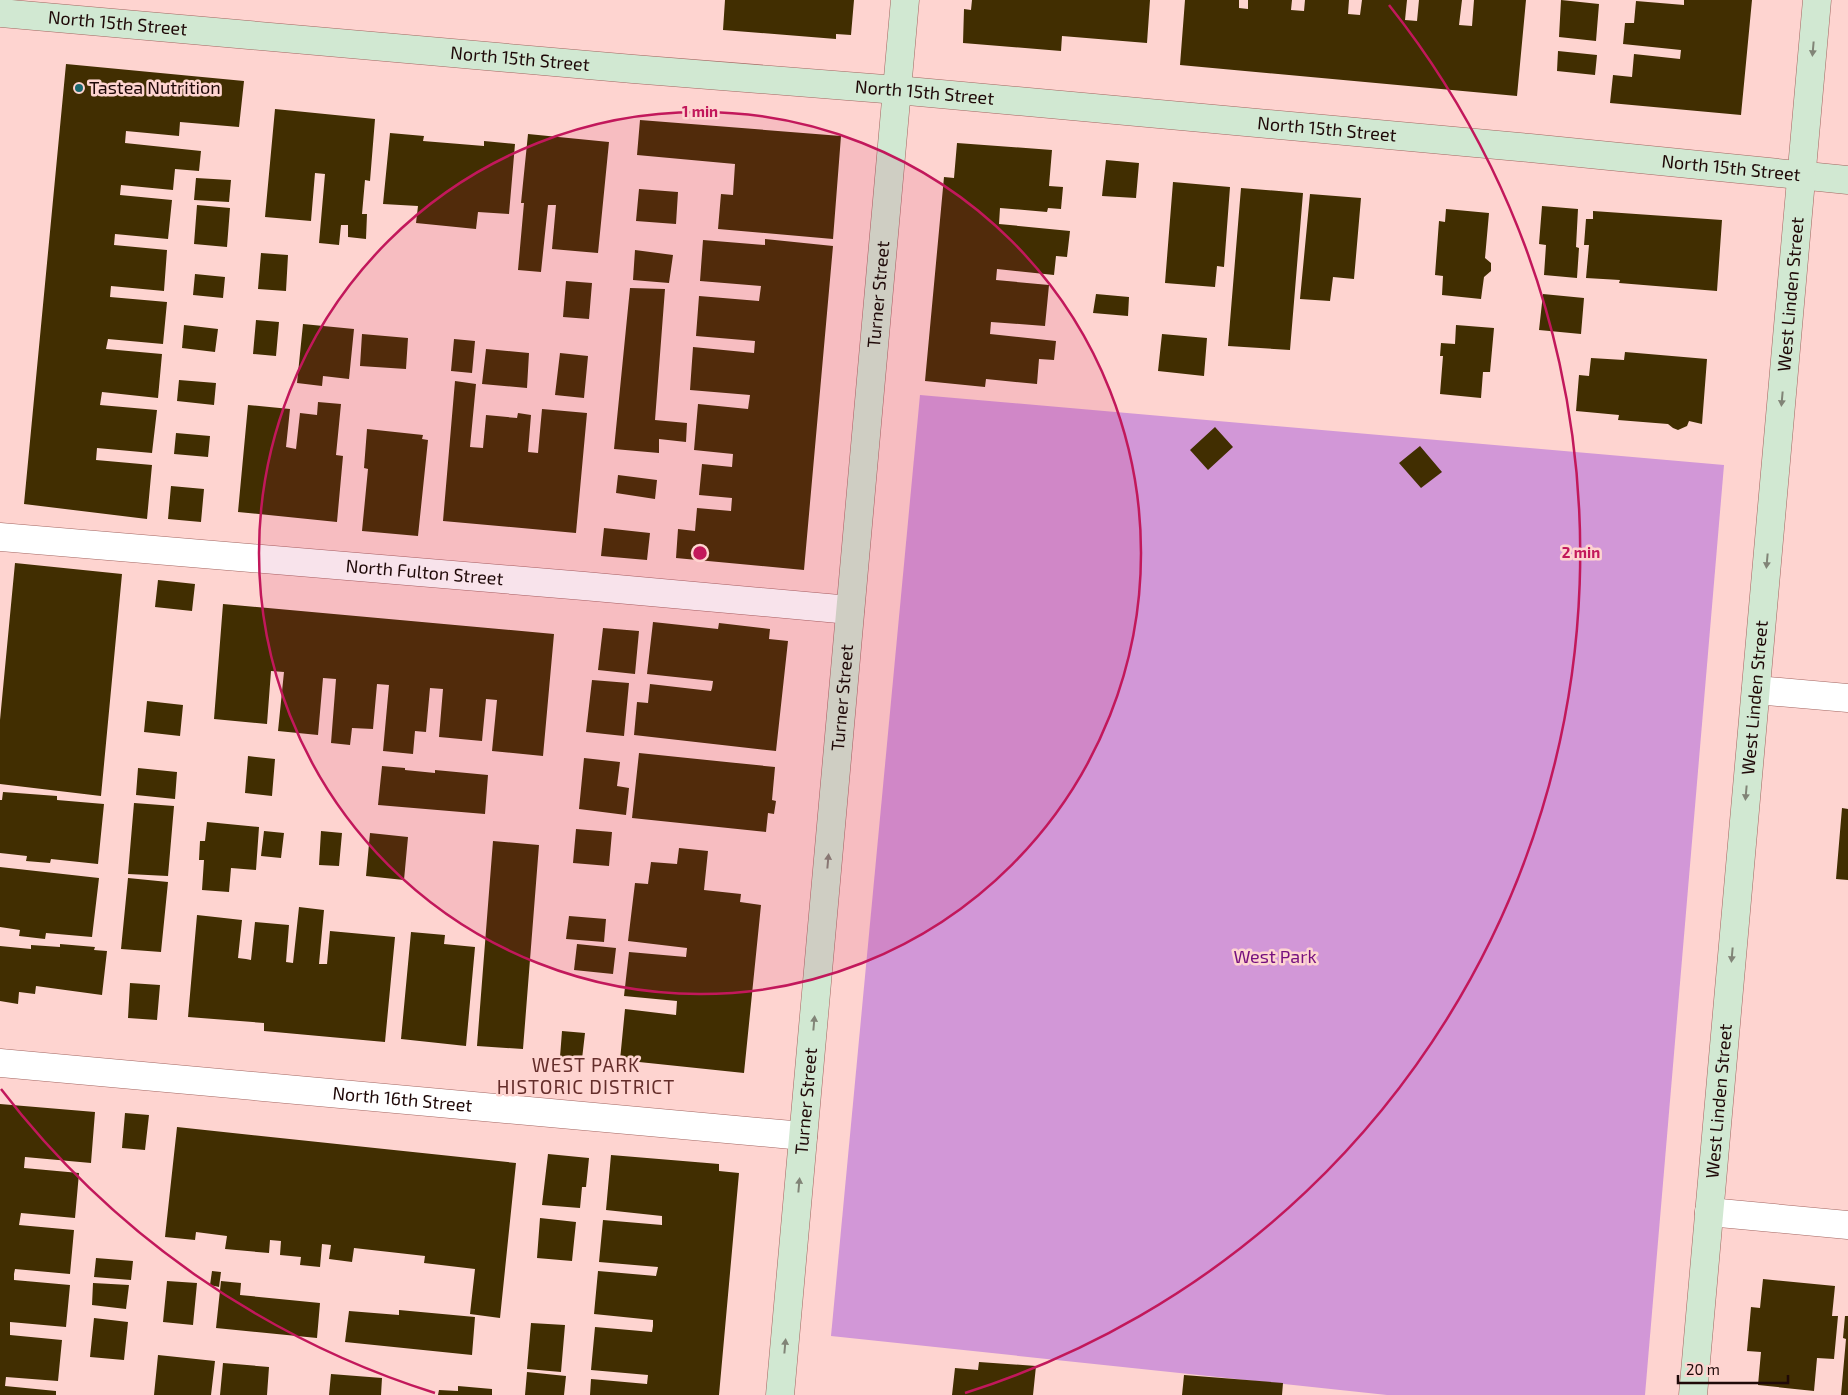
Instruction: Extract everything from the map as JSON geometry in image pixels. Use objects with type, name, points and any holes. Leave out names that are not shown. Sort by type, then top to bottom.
[{"type":"street","name":"Turner Street","points":[[780,1395],[905,0]]},
{"type":"street","name":"West Linden Street","points":[[1693,1395],[1817,0]]},
{"type":"street","name":"North 15th Street","points":[[0,12],[897,90],[1848,180]]},
{"type":"street","name":"North Fulton Street","points":[[0,538],[850,610]]},
{"type":"street","points":[[1756,690],[1848,698]]},
{"type":"street","name":"North 16th Street","points":[[0,1063],[803,1136]]},
{"type":"street","points":[[1709,1212],[1848,1225]]},
{"type":"green space","name":"West Park","points":[[920,395],[1724,465],[1645,1395],[1387,1395],[831,1336]]},
{"type":"building","points":[[725,0],[854,0],[851,35],[836,34],[836,39],[723,30]]},
{"type":"building","points":[[972,0],[1150,0],[1147,43],[1062,36],[1061,51],[963,43],[964,9],[971,10]]},
{"type":"building","points":[[1185,0],[1239,0],[1239,8],[1248,9],[1248,0],[1292,0],[1291,10],[1304,11],[1305,0],[1349,0],[1348,14],[1360,15],[1362,0],[1407,0],[1405,20],[1417,21],[1419,0],[1462,0],[1459,25],[1472,26],[1474,0],[1526,0],[1517,96],[1180,65]]},
{"type":"building","points":[[1561,0],[1599,4],[1596,41],[1559,37]]},
{"type":"building","points":[[1684,0],[1752,0],[1741,115],[1610,103],[1613,75],[1632,77],[1634,54],[1680,59],[1681,50],[1623,44],[1625,23],[1634,23],[1636,1],[1684,5]]},
{"type":"building","points":[[1558,51],[1597,55],[1595,75],[1557,71]]},
{"type":"building","points":[[66,64],[244,81],[239,127],[180,122],[179,136],[126,131],[125,143],[201,151],[199,171],[175,169],[173,190],[121,185],[120,195],[172,200],[168,239],[115,234],[114,245],[167,250],[164,291],[111,286],[110,297],[167,302],[163,344],[108,339],[106,349],[162,354],[158,398],[102,392],[100,405],[157,410],[152,453],[97,448],[96,460],[152,465],[147,519],[24,504]]},
{"type":"building","points":[[275,109],[375,119],[370,181],[365,180],[362,214],[367,214],[366,239],[348,237],[348,225],[341,225],[339,245],[319,243],[325,174],[315,173],[311,221],[265,217]]},
{"type":"building","points":[[640,120],[841,136],[833,239],[718,229],[721,194],[733,195],[735,164],[637,155]]},
{"type":"building","points":[[390,133],[424,136],[423,141],[484,146],[484,141],[515,144],[509,214],[478,212],[476,229],[416,223],[418,206],[383,204]]},
{"type":"building","points":[[528,134],[609,142],[598,253],[552,249],[556,205],[548,205],[541,272],[518,270],[524,203],[521,203]]},
{"type":"building","points":[[957,143],[1052,150],[1049,186],[1063,187],[1061,209],[1048,208],[1047,212],[1000,208],[999,224],[1070,231],[1067,257],[1056,256],[1054,275],[997,269],[996,280],[1049,285],[1045,326],[991,322],[990,334],[1056,341],[1054,360],[1039,359],[1037,384],[986,379],[985,387],[925,381],[944,177],[954,178]]},
{"type":"building","points":[[1106,160],[1139,163],[1136,198],[1102,196]]},
{"type":"building","points":[[196,178],[231,180],[229,202],[194,200]]},
{"type":"building","points":[[1173,182],[1230,187],[1224,267],[1217,266],[1215,287],[1165,283]]},
{"type":"building","points":[[1241,188],[1303,193],[1290,350],[1228,346]]},
{"type":"building","points":[[639,189],[678,192],[676,224],[636,221]]},
{"type":"building","points":[[1310,194],[1361,198],[1354,279],[1333,277],[1330,301],[1300,299]]},
{"type":"building","points":[[197,205],[230,208],[227,247],[194,244]]},
{"type":"building","points":[[1542,206],[1578,209],[1576,247],[1579,248],[1577,278],[1544,275],[1546,245],[1539,244]]},
{"type":"building","points":[[1446,209],[1489,213],[1485,258],[1491,263],[1491,271],[1484,277],[1481,299],[1442,295],[1443,276],[1435,275],[1439,221],[1445,222]]},
{"type":"building","points":[[1593,211],[1722,220],[1717,291],[1619,283],[1620,280],[1586,278],[1589,245],[1584,245],[1586,219],[1593,219]]},
{"type":"building","points":[[765,239],[833,246],[804,570],[676,558],[678,529],[695,531],[697,508],[731,511],[732,498],[699,495],[702,464],[732,467],[733,454],[694,450],[698,404],[748,409],[750,395],[690,390],[693,347],[754,353],[755,341],[696,336],[699,296],[759,301],[761,286],[700,281],[703,240],[765,245]]},
{"type":"building","points":[[635,250],[673,255],[669,283],[633,280]]},
{"type":"building","points":[[261,253],[288,255],[286,291],[258,289]]},
{"type":"building","points":[[195,274],[225,277],[223,298],[193,295]]},
{"type":"building","points":[[566,281],[592,283],[589,319],[563,317]]},
{"type":"building","points":[[630,288],[665,289],[655,420],[687,423],[686,442],[659,439],[659,453],[614,449]]},
{"type":"building","points":[[1096,294],[1129,297],[1128,316],[1093,313]]},
{"type":"building","points":[[1543,294],[1584,298],[1581,334],[1539,330]]},
{"type":"building","points":[[256,320],[279,322],[276,356],[253,354]]},
{"type":"building","points":[[303,324],[354,329],[349,379],[323,376],[322,386],[297,383]]},
{"type":"building","points":[[184,325],[218,329],[215,352],[182,348]]},
{"type":"building","points":[[1456,325],[1494,328],[1490,372],[1483,372],[1481,398],[1440,394],[1443,356],[1440,356],[1441,343],[1455,344]]},
{"type":"building","points":[[362,334],[408,338],[406,369],[360,366]]},
{"type":"building","points":[[1162,334],[1207,338],[1204,376],[1158,371]]},
{"type":"building","points":[[454,339],[475,341],[472,373],[451,371]]},
{"type":"building","points":[[486,349],[529,353],[527,388],[482,384]]},
{"type":"building","points":[[1625,352],[1707,359],[1702,424],[1689,421],[1687,426],[1678,430],[1668,424],[1618,420],[1619,415],[1576,411],[1579,375],[1589,376],[1591,358],[1624,360]]},
{"type":"building","points":[[560,353],[588,356],[584,398],[555,395]]},
{"type":"building","points":[[179,380],[216,383],[214,405],[177,401]]},
{"type":"building","points":[[455,381],[476,384],[470,447],[483,448],[486,415],[517,418],[518,413],[531,415],[528,452],[538,453],[542,409],[587,413],[576,533],[443,521]]},
{"type":"building","points":[[318,402],[341,404],[336,455],[343,456],[337,522],[238,512],[248,405],[290,409],[286,447],[296,449],[300,413],[317,415]]},
{"type":"building","points":[[1215,427],[1233,447],[1208,470],[1190,450]]},
{"type":"building","points":[[367,429],[423,435],[422,439],[428,440],[418,536],[362,531],[368,469],[364,468]]},
{"type":"building","points":[[176,433],[210,436],[208,457],[174,454]]},
{"type":"building","points":[[1420,446],[1442,472],[1421,488],[1399,463]]},
{"type":"building","points":[[618,475],[657,480],[655,499],[616,493]]},
{"type":"building","points":[[171,486],[204,489],[201,522],[168,519]]},
{"type":"building","points":[[604,528],[650,533],[647,560],[601,556]]},
{"type":"building","points":[[15,563],[122,574],[101,796],[0,784],[0,720]]},
{"type":"building","points":[[158,580],[195,584],[192,611],[155,607]]},
{"type":"building","points":[[223,604],[554,634],[543,756],[492,751],[497,700],[486,699],[482,741],[439,737],[443,689],[430,688],[426,732],[415,731],[413,754],[383,751],[389,685],[377,684],[373,729],[352,728],[350,745],[331,743],[336,679],[323,678],[318,735],[278,731],[284,672],[271,671],[267,724],[214,719]]},
{"type":"building","points":[[653,622],[718,629],[719,623],[770,629],[769,639],[788,641],[776,751],[634,735],[637,702],[648,703],[650,684],[711,691],[712,688],[713,681],[647,674]]},
{"type":"building","points":[[603,628],[639,631],[635,674],[598,670]]},
{"type":"building","points":[[592,680],[629,683],[624,736],[586,732]]},
{"type":"building","points":[[147,701],[183,705],[180,736],[144,732]]},
{"type":"building","points":[[639,753],[775,767],[772,800],[776,801],[774,814],[768,813],[766,832],[632,818]]},
{"type":"building","points":[[248,756],[275,759],[272,796],[245,793]]},
{"type":"building","points":[[584,758],[620,762],[617,786],[629,788],[626,815],[579,809]]},
{"type":"building","points":[[382,766],[435,773],[435,770],[488,775],[485,814],[378,805]]},
{"type":"building","points":[[138,768],[177,772],[175,799],[136,795]]},
{"type":"building","points":[[3,792],[57,796],[57,800],[104,804],[98,864],[51,859],[50,863],[26,861],[27,856],[0,853],[0,800],[2,800]]},
{"type":"building","points":[[134,803],[174,806],[168,876],[128,874]]},
{"type":"building","points":[[1842,808],[1848,809],[1848,880],[1836,879]]},
{"type":"building","points":[[207,822],[259,827],[256,870],[231,868],[229,892],[202,890],[204,860],[199,860],[200,841],[205,841]]},
{"type":"building","points":[[576,829],[612,832],[609,866],[573,863]]},
{"type":"building","points":[[264,831],[284,833],[281,858],[261,856]]},
{"type":"building","points":[[321,831],[342,833],[339,866],[319,865]]},
{"type":"building","points":[[370,833],[408,837],[404,880],[366,876]]},
{"type":"building","points":[[493,841],[539,845],[523,1049],[477,1046]]},
{"type":"building","points":[[679,848],[708,851],[704,890],[741,894],[740,902],[761,905],[744,1073],[620,1060],[625,1009],[676,1015],[677,1001],[624,996],[629,952],[686,957],[687,948],[628,941],[635,883],[648,884],[651,862],[677,864]]},
{"type":"building","points":[[0,867],[99,878],[92,937],[46,933],[45,939],[19,936],[20,930],[0,927]]},
{"type":"building","points":[[128,878],[168,882],[161,952],[121,949]]},
{"type":"building","points":[[299,907],[324,910],[319,964],[327,964],[330,931],[395,937],[385,1042],[264,1031],[264,1023],[188,1017],[197,915],[242,920],[238,958],[251,960],[255,922],[289,925],[286,962],[293,963]]},
{"type":"building","points":[[569,916],[606,919],[604,942],[566,939]]},
{"type":"building","points":[[411,932],[445,935],[444,944],[475,947],[466,1046],[401,1039]]},
{"type":"building","points":[[60,944],[95,947],[94,950],[107,951],[102,995],[36,986],[35,994],[19,992],[18,1004],[0,1001],[0,946],[31,949],[31,945],[60,947]]},
{"type":"building","points":[[577,944],[616,948],[613,974],[574,970]]},
{"type":"building","points":[[130,983],[160,985],[157,1020],[128,1018]]},
{"type":"building","points":[[562,1031],[585,1033],[582,1059],[560,1057]]},
{"type":"building","points":[[0,1104],[95,1112],[91,1163],[25,1157],[24,1168],[79,1173],[75,1218],[21,1213],[19,1225],[74,1230],[70,1274],[15,1269],[14,1274],[14,1280],[70,1285],[66,1327],[10,1322],[10,1335],[62,1340],[58,1381],[6,1377],[5,1386],[56,1391],[56,1395],[0,1395]]},
{"type":"building","points":[[125,1113],[149,1115],[145,1150],[122,1148]]},
{"type":"building","points":[[177,1127],[516,1163],[500,1318],[470,1314],[475,1269],[424,1263],[425,1256],[354,1248],[352,1262],[329,1259],[331,1245],[322,1244],[320,1267],[300,1265],[301,1257],[280,1255],[281,1241],[270,1240],[269,1253],[225,1249],[227,1236],[196,1232],[195,1240],[165,1237]]},
{"type":"building","points":[[548,1154],[589,1158],[586,1187],[582,1187],[580,1208],[542,1205]]},
{"type":"building","points":[[611,1155],[719,1164],[719,1171],[739,1173],[719,1395],[590,1395],[591,1379],[647,1384],[648,1375],[591,1370],[595,1327],[652,1332],[653,1326],[653,1320],[594,1314],[598,1271],[656,1276],[658,1267],[599,1262],[603,1220],[662,1225],[662,1216],[606,1210]]},
{"type":"building","points":[[540,1218],[576,1222],[572,1261],[537,1258]]},
{"type":"building","points":[[96,1258],[133,1261],[131,1280],[94,1277]]},
{"type":"building","points":[[212,1271],[221,1272],[219,1287],[210,1285]]},
{"type":"building","points":[[1763,1279],[1835,1286],[1832,1316],[1838,1316],[1834,1359],[1817,1358],[1814,1391],[1758,1385],[1761,1352],[1747,1351],[1751,1307],[1760,1308]]},
{"type":"building","points":[[167,1281],[197,1283],[193,1325],[163,1322]]},
{"type":"building","points":[[221,1281],[241,1283],[240,1295],[320,1303],[317,1338],[216,1328]]},
{"type":"building","points":[[93,1283],[129,1285],[126,1309],[92,1305]]},
{"type":"building","points":[[399,1310],[475,1317],[472,1355],[345,1342],[349,1311],[399,1315]]},
{"type":"building","points":[[1845,1316],[1848,1316],[1848,1395],[1841,1395],[1846,1339],[1843,1338]]},
{"type":"building","points":[[94,1318],[128,1322],[124,1360],[90,1357]]},
{"type":"building","points":[[531,1323],[565,1325],[561,1372],[527,1369]]},
{"type":"building","points":[[158,1355],[215,1361],[211,1395],[154,1395]]},
{"type":"building","points":[[979,1362],[1036,1366],[1033,1395],[952,1395],[955,1368],[978,1370]]},
{"type":"building","points":[[223,1363],[269,1367],[267,1395],[220,1395]]},
{"type":"building","points":[[527,1372],[566,1376],[564,1395],[525,1395]]},
{"type":"building","points":[[331,1374],[382,1378],[381,1395],[329,1395]]},
{"type":"building","points":[[1184,1375],[1283,1383],[1282,1395],[1182,1395]]},
{"type":"building","points":[[458,1386],[492,1389],[492,1395],[438,1395],[439,1390],[458,1391]]},
{"type":"place","name":"Tastea Nutrition","points":[[79,88]]},
{"type":"district","name":"WEST PARK HISTORIC DISTRICT","points":[[586,1076]]}]
